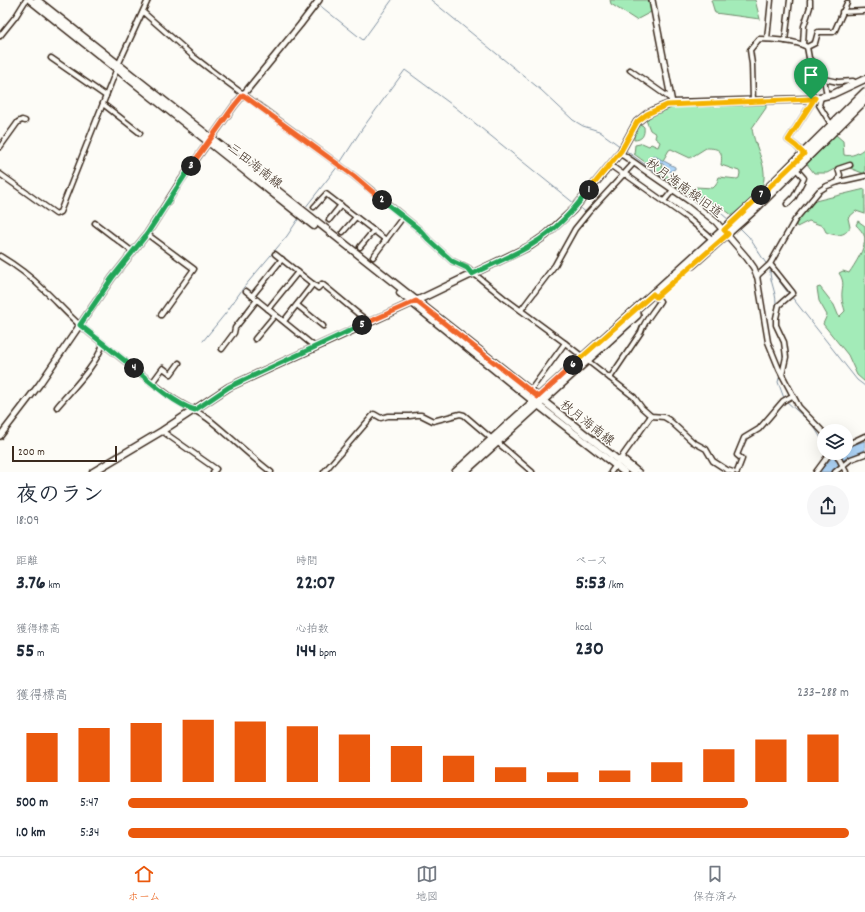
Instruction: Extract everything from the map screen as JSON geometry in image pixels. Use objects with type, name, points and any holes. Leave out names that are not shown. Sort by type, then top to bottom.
[{"type":"main road","name":"三田海南線","points":[[30,0],[210,140],[414,302]]},
{"type":"main road","name":"三田海南線","points":[[37,0],[117,67]]},
{"type":"main road","points":[[93,472],[162,431],[229,387],[414,302],[530,246],[546,236],[573,210],[622,150],[637,122],[672,101],[753,101],[821,97],[865,79]]},
{"type":"main road","points":[[655,295],[713,240],[732,226],[865,92]]},
{"type":"main road","points":[[456,472],[495,440],[584,358],[796,169],[865,100]]},
{"type":"main road","name":"秋月海南線","points":[[414,302],[530,391],[538,401]]},
{"type":"main road","name":"秋月海南線","points":[[414,302],[624,472]]},
{"type":"main road","points":[[464,472],[495,440]]},
{"type":"main road","name":"秋月海南線","points":[[616,466],[632,472]]},
{"type":"street","points":[[0,36],[26,0]]},
{"type":"street","points":[[0,174],[56,214],[60,212],[117,67],[148,0]]},
{"type":"street","points":[[0,436],[39,384],[112,278],[147,234],[180,182],[210,140],[243,95],[300,25],[318,0]]},
{"type":"street","points":[[652,0],[672,101]]},
{"type":"street","points":[[767,39],[771,0]]},
{"type":"street","points":[[785,41],[790,0]]},
{"type":"street","points":[[810,0],[810,7],[804,26],[805,46],[809,58],[824,79],[838,82],[853,81],[855,83]]},
{"type":"street","points":[[753,101],[750,50],[760,39],[785,41],[805,46],[815,43],[818,32],[833,32],[847,2]]},
{"type":"street","points":[[842,12],[864,11]]},
{"type":"street","points":[[143,12],[194,57],[243,95],[354,176],[403,218],[420,230],[452,261],[467,268],[472,274],[565,343],[634,397],[642,408],[651,416],[664,417],[669,420],[693,442],[706,449],[713,461],[727,470],[734,472]]},
{"type":"street","points":[[51,58],[106,96]]},
{"type":"street","points":[[630,70],[672,101]]},
{"type":"street","points":[[824,79],[820,105],[832,126]]},
{"type":"street","points":[[804,154],[788,140],[821,97]]},
{"type":"street","points":[[103,104],[140,133]]},
{"type":"street","points":[[0,147],[18,122],[22,120],[25,121]]},
{"type":"street","name":"秋月海南線旧道","points":[[622,150],[634,163],[707,214],[732,226],[757,276],[768,342],[779,369],[799,407],[817,426]]},
{"type":"street","points":[[521,310],[555,265],[584,218],[634,163]]},
{"type":"street","points":[[610,165],[664,201],[690,220],[713,240]]},
{"type":"street","points":[[838,182],[840,175],[838,169],[850,165]]},
{"type":"street","points":[[787,204],[794,197],[804,178],[796,169]]},
{"type":"street","points":[[757,276],[770,264],[795,220],[819,191],[838,182],[865,176]]},
{"type":"street","points":[[664,201],[673,190]]},
{"type":"street","points":[[314,207],[326,194],[386,240]]},
{"type":"street","points":[[329,220],[341,205]]},
{"type":"street","points":[[343,232],[356,217]]},
{"type":"street","points":[[373,257],[403,218]]},
{"type":"street","points":[[95,223],[133,252]]},
{"type":"street","points":[[360,247],[374,230]]},
{"type":"street","points":[[147,234],[194,269],[161,315]]},
{"type":"street","points":[[275,254],[318,288],[322,284],[369,322]]},
{"type":"street","points":[[0,256],[16,266],[42,287],[80,325],[152,383],[190,409],[195,410],[211,421],[272,472]]},
{"type":"street","points":[[252,296],[282,259]]},
{"type":"street","points":[[770,264],[793,293],[779,305],[776,318],[776,325],[784,342],[786,357],[782,375]]},
{"type":"street","points":[[268,309],[298,272]]},
{"type":"street","points":[[284,321],[313,284]]},
{"type":"street","points":[[246,291],[315,347]]},
{"type":"street","points":[[610,378],[660,301],[655,295]]},
{"type":"street","points":[[222,349],[234,333],[235,328],[257,300]]},
{"type":"street","points":[[296,305],[323,326]]},
{"type":"street","points":[[254,339],[275,315]]},
{"type":"street","points":[[530,391],[565,343]]},
{"type":"street","points":[[57,407],[86,373],[101,352],[103,344]]},
{"type":"street","points":[[152,383],[163,368],[171,374],[179,363]]},
{"type":"street","points":[[737,472],[742,459],[737,454],[744,438],[759,429],[784,401],[792,396]]},
{"type":"street","points":[[324,472],[374,414],[380,418],[388,416],[421,415],[433,421],[460,414],[464,415],[532,472]]},
{"type":"street","points":[[639,472],[616,466],[651,416]]},
{"type":"street","points":[[162,431],[216,469],[213,472]]},
{"type":"street","points":[[853,442],[865,436]]},
{"type":"street","points":[[835,472],[851,459],[865,454]]},
{"type":"street","points":[[816,472],[825,460]]},
{"type":"street","points":[[840,460],[846,472]]},
{"type":"street","points":[[842,465],[842,472]]},
{"type":"green space","points":[[610,0],[649,0],[651,12],[636,20],[611,4]]},
{"type":"green space","points":[[711,0],[755,0],[760,19],[715,13]]},
{"type":"green space","points":[[766,103],[766,108],[752,128],[753,136],[763,166],[764,181],[761,189],[733,216],[720,206],[717,207],[706,198],[687,193],[634,154],[635,145],[642,143],[649,146],[651,144],[658,147],[660,142],[655,138],[656,134],[650,130],[646,120],[656,113],[675,106]],"holes":[[[706,148],[720,151],[721,165],[739,171],[739,178],[719,177],[713,188],[696,187],[688,190],[680,186],[665,173],[661,164],[669,150],[671,149],[690,158]]]},
{"type":"green space","points":[[640,125],[644,127],[643,135],[641,138],[634,140],[634,134]]},
{"type":"green space","points":[[836,135],[843,141],[844,155],[855,154],[865,148],[865,174],[842,165],[827,173],[814,173],[807,164]]},
{"type":"green space","points":[[865,189],[865,214],[856,211],[848,218],[850,227],[845,233],[836,235],[826,232],[823,226],[809,221],[797,227],[796,225],[799,218],[815,201]]},
{"type":"green space","points":[[858,221],[865,226],[865,238],[863,232],[856,225]]},
{"type":"green space","points":[[865,242],[865,382],[857,375],[848,355],[823,324],[827,315],[819,301],[817,288],[820,287],[834,305],[839,317],[845,311],[842,300],[843,283],[839,273],[843,271],[849,273],[862,252]]},
{"type":"water","points":[[653,155],[675,167],[675,169],[669,172],[663,164],[653,159]]},
{"type":"water","points":[[865,441],[865,450],[853,455],[853,445]]},
{"type":"water","points":[[830,460],[844,460],[832,472],[819,472]]},
{"type":"waterway","points":[[318,4],[363,40],[392,0]]},
{"type":"waterway","points":[[431,0],[541,90],[573,120],[583,126],[599,131],[621,147]]},
{"type":"waterway","points":[[340,163],[362,129],[405,70],[455,107],[575,204]]},
{"type":"waterway","points":[[625,150],[687,195],[708,202],[729,220]]},
{"type":"waterway","points":[[305,208],[338,166]]},
{"type":"waterway","points":[[717,209],[721,206]]},
{"type":"waterway","points":[[579,207],[587,213]]},
{"type":"waterway","points":[[203,341],[244,287],[287,236],[299,218]]},
{"type":"waterway","points":[[740,228],[749,237],[767,265]]},
{"type":"waterway","points":[[769,268],[789,294]]},
{"type":"waterway","points":[[770,271],[776,299],[773,321],[775,328]]},
{"type":"waterway","points":[[791,296],[857,380],[865,386]]},
{"type":"waterway","points":[[781,370],[783,349]]},
{"type":"waterway","points":[[780,375],[778,382],[784,398]]},
{"type":"waterway","points":[[786,401],[813,425],[817,432]]},
{"type":"route","points":[[243,95],[354,176],[403,218],[420,230],[452,261],[467,268],[472,274],[530,246],[546,236],[573,210],[602,176],[624,147],[637,122],[647,114],[672,104],[811,99],[815,98],[788,140],[804,154],[724,230],[728,234],[656,297],[653,294],[538,397],[416,301],[229,387],[195,410],[190,409],[151,382],[80,325],[112,278],[147,234],[180,182],[243,95]]}]
